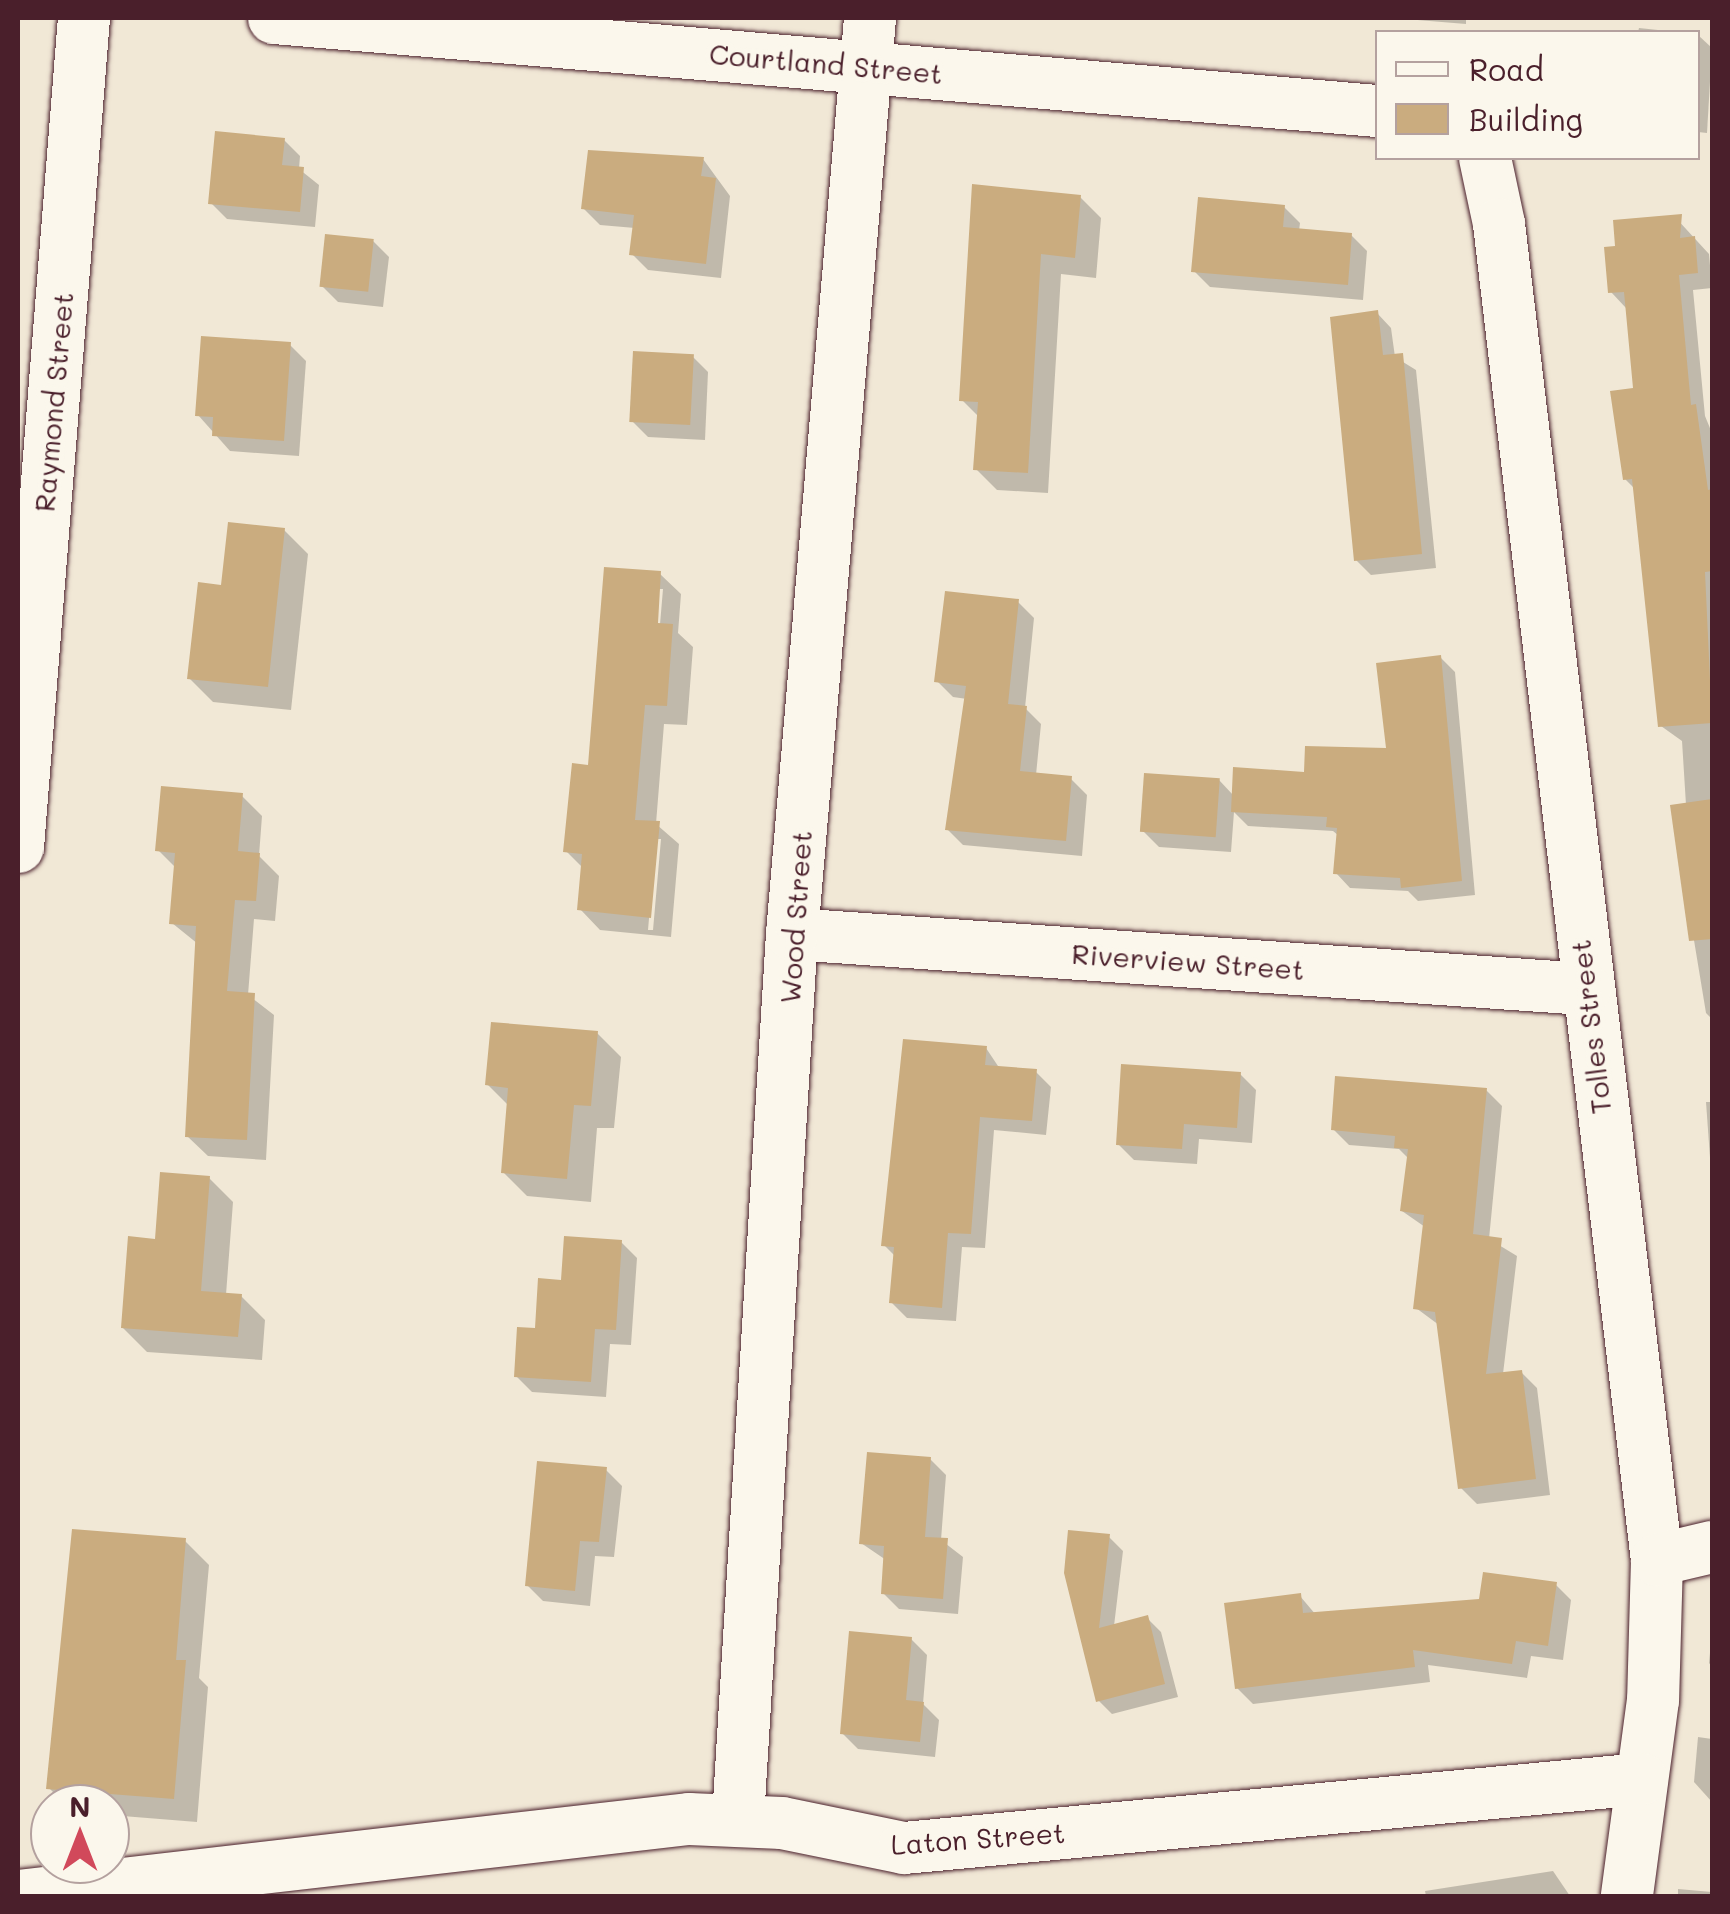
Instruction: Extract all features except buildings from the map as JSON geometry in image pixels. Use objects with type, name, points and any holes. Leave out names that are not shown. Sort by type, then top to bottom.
[{"type":"street","name":"Raymond Street","points":[[18,847],[84,18]]},
{"type":"street","name":"Courtland Street","points":[[274,18],[868,42],[1375,112]]},
{"type":"street","name":"Wood Street","points":[[738,1818],[792,934],[868,42]]},
{"type":"street","name":"Tolles Street","points":[[1485,160],[1499,224],[1584,988],[1656,1560],[1653,1700],[1627,1896]]},
{"type":"street","name":"Riverview Street","points":[[792,934],[1584,988]]},
{"type":"street","points":[[1656,1560],[1712,1547]]},
{"type":"street","name":"Laton Street","points":[[18,1896],[689,1818],[738,1818],[904,1848],[1642,1779]]}]
